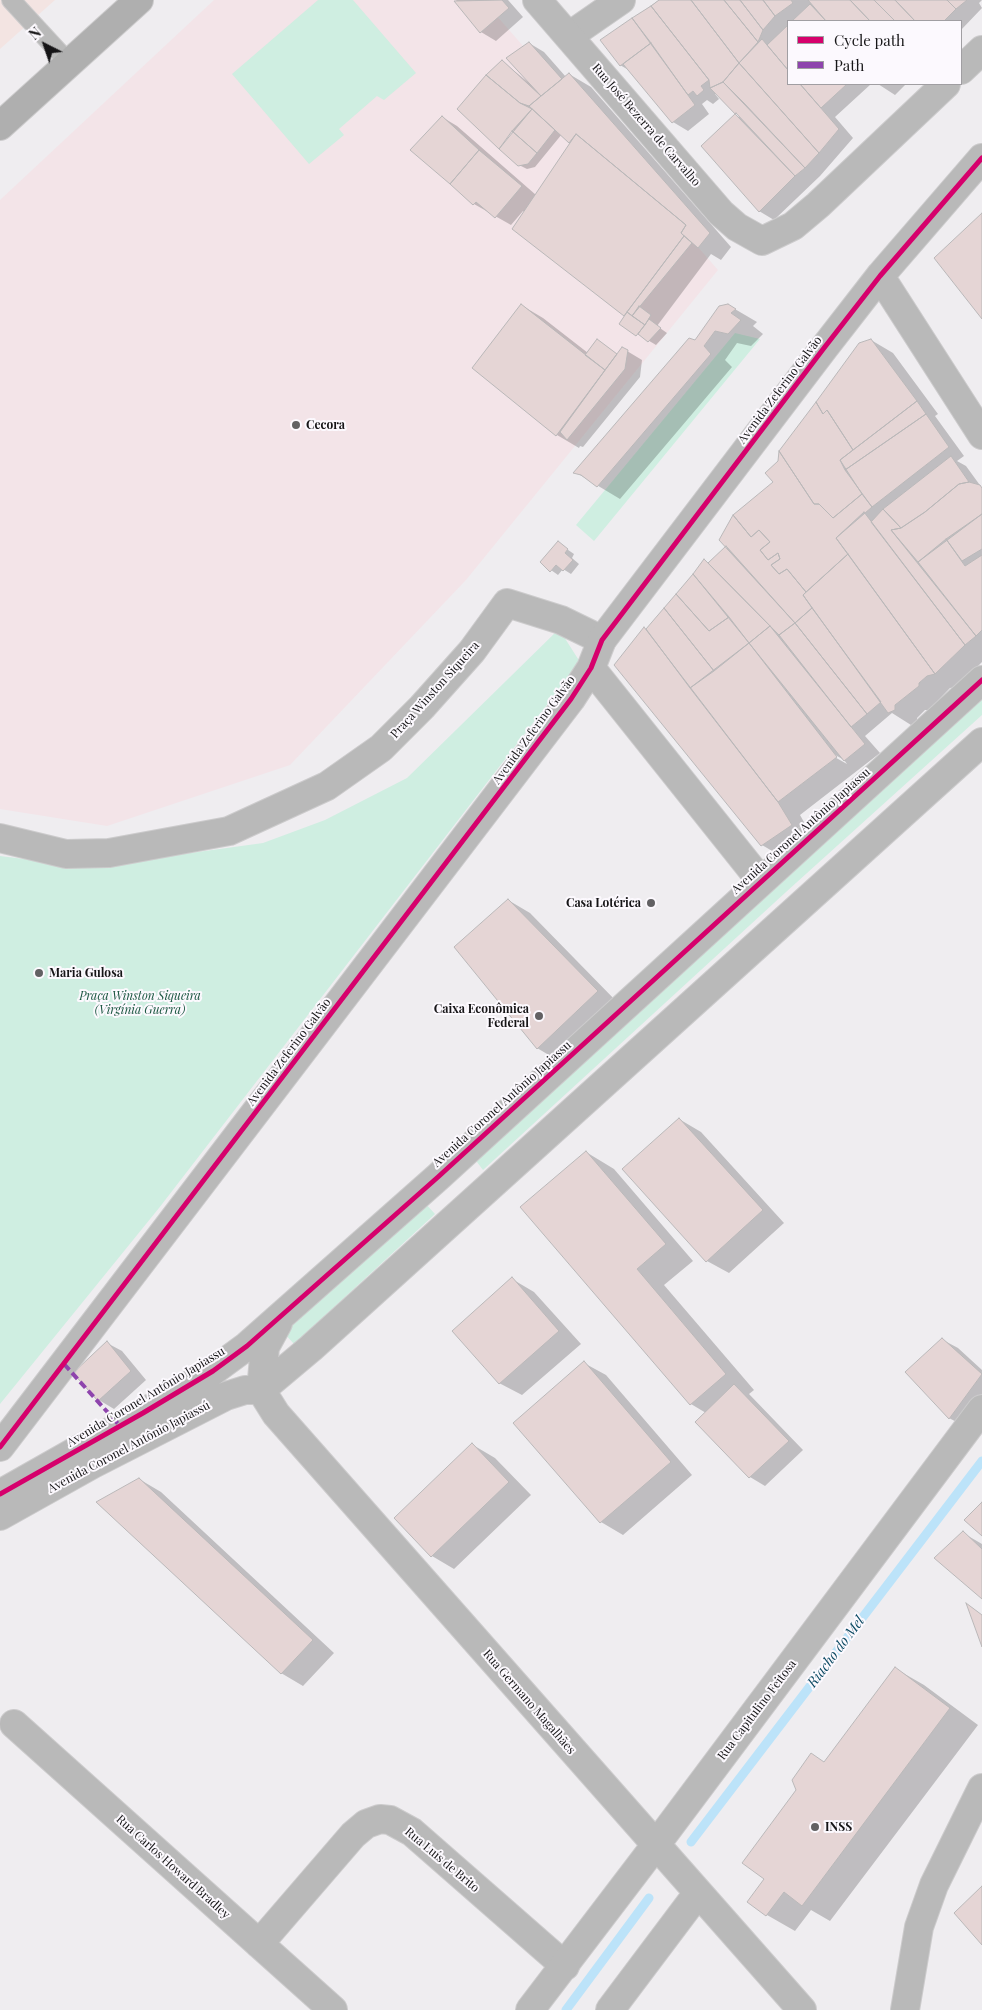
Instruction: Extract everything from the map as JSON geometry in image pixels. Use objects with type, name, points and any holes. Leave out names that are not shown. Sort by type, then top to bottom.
[{"type":"main road","points":[[0,126],[139,0]]},
{"type":"street","name":"Rua José Bezerra de Carvalho","points":[[537,0],[721,214],[736,227],[762,242],[793,226],[818,205],[945,85]]},
{"type":"street","points":[[569,36],[621,0]]},
{"type":"street","points":[[962,69],[982,50]]},
{"type":"street","name":"Avenida Zeferino Galvão","points":[[0,1447],[571,700],[591,668],[602,640],[880,276],[982,158]]},
{"type":"street","points":[[880,276],[982,435]]},
{"type":"street","name":"Praça Winston Siqueira","points":[[0,838],[66,854],[109,853],[229,831],[327,786],[382,748],[422,707],[472,650],[506,603],[561,620],[602,640]]},
{"type":"street","points":[[591,668],[761,881]]},
{"type":"street","name":"Avenida Coronel Antônio Japiassu","points":[[0,1494],[213,1372],[247,1346],[438,1177],[982,680]]},
{"type":"street","points":[[261,1390],[311,1348],[982,742]]},
{"type":"street","points":[[438,1177],[466,1208]]},
{"type":"street","points":[[261,1390],[265,1346],[281,1317]]},
{"type":"street","name":"Avenida Coronel Antônio Japiassú","points":[[0,1516],[93,1464],[226,1396],[245,1390],[261,1390]]},
{"type":"street","name":"Rua Germano Magalhães","points":[[261,1390],[276,1414],[802,2010]]},
{"type":"street","name":"Rua Capitulino Feitosa","points":[[530,2010],[656,1846],[982,1409]]},
{"type":"street","name":"Rua Carlos Howard Bradley","points":[[14,1724],[333,2010]]},
{"type":"street","points":[[905,2010],[918,1927],[934,1885],[982,1788]]},
{"type":"street","name":"Rua Luís de Brito","points":[[259,1944],[353,1835],[366,1824],[380,1818],[390,1820],[412,1832],[565,1966]]},
{"type":"street","points":[[610,2010],[698,1893]]},
{"type":"lane","points":[[11,0],[70,64]]},
{"type":"shaded area","points":[[0,0],[55,0],[0,49]]},
{"type":"shaded area","name":"Cecora","points":[[214,0],[483,0],[718,270],[466,580],[290,765],[107,826],[0,809],[0,200]]},
{"type":"green space","points":[[318,0],[353,0],[416,73],[384,100],[377,96],[339,129],[344,135],[309,164],[232,74]]},
{"type":"green space","points":[[735,333],[760,339],[594,541],[576,525]]},
{"type":"green space","name":"Praça Winston Siqueira (Virgínia Guerra)","points":[[559,629],[580,662],[159,1208],[0,1404],[0,856],[89,867],[263,843],[325,820],[407,778]]},
{"type":"green space","points":[[982,697],[982,715],[483,1170],[474,1158]]},
{"type":"green space","points":[[425,1203],[435,1214],[294,1344],[284,1333]]},
{"type":"building","points":[[502,0],[509,8],[480,33],[454,1]]},
{"type":"building","points":[[659,0],[691,0],[739,63],[723,82],[710,88],[709,80],[651,6]]},
{"type":"building","points":[[691,0],[724,0],[758,42],[739,63]]},
{"type":"building","points":[[724,0],[740,0],[763,30],[758,42]]},
{"type":"building","points":[[740,0],[763,0],[775,16],[763,30]]},
{"type":"building","points":[[763,0],[791,0],[793,3],[775,16]]},
{"type":"building","points":[[808,0],[850,0],[869,20],[825,20]]},
{"type":"building","points":[[850,0],[874,0],[894,20],[869,20]]},
{"type":"building","points":[[874,0],[895,0],[914,20],[894,20]]},
{"type":"building","points":[[895,0],[947,0],[956,9],[945,20],[914,20]]},
{"type":"building","points":[[947,0],[967,0],[956,9]]},
{"type":"building","points":[[810,4],[825,20],[793,20]]},
{"type":"building","points":[[651,6],[709,80],[701,86],[704,90],[697,96],[693,91],[688,95],[632,18]]},
{"type":"building","points":[[632,18],[651,43],[620,66],[600,40]]},
{"type":"building","points":[[787,26],[787,69],[767,45]]},
{"type":"building","points":[[762,39],[787,69],[787,85],[801,85],[839,129],[819,153],[739,63]]},
{"type":"building","points":[[529,42],[562,79],[541,96],[506,58]]},
{"type":"building","points":[[651,43],[695,105],[672,123],[623,64]]},
{"type":"building","points":[[502,60],[541,96],[529,106],[520,103],[486,75]]},
{"type":"building","points":[[739,63],[819,153],[805,168],[723,82]]},
{"type":"building","points":[[569,73],[710,233],[698,248],[681,233],[686,225],[576,134],[569,143],[529,106]]},
{"type":"building","points":[[486,75],[520,103],[532,109],[499,149],[457,109]]},
{"type":"building","points":[[723,82],[805,168],[795,176],[710,88]]},
{"type":"building","points":[[801,85],[846,85],[821,108]]},
{"type":"building","points":[[532,109],[555,130],[537,153],[512,131]]},
{"type":"building","points":[[736,113],[795,176],[759,212],[701,146]]},
{"type":"building","points":[[442,116],[479,150],[450,184],[410,150]]},
{"type":"building","points":[[512,131],[537,153],[528,164],[518,166],[499,149]]},
{"type":"building","points":[[576,134],[686,225],[681,233],[684,236],[624,316],[512,229]]},
{"type":"building","points":[[479,150],[522,186],[495,218],[476,202],[473,205],[450,184]]},
{"type":"building","points":[[982,213],[982,319],[934,258]]},
{"type":"building","points":[[684,236],[692,243],[632,316],[627,312]]},
{"type":"building","points":[[521,304],[605,370],[556,436],[472,368]]},
{"type":"building","points":[[728,304],[736,309],[731,313],[741,320],[728,334],[715,331],[704,346],[711,354],[597,487],[581,475],[573,473],[689,338],[695,340],[719,306]]},
{"type":"building","points":[[639,306],[651,315],[645,325],[632,316]]},
{"type":"building","points":[[627,312],[645,325],[636,336],[619,324]]},
{"type":"building","points":[[649,319],[661,328],[648,342],[638,334]]},
{"type":"building","points":[[597,339],[617,354],[605,370],[585,355]]},
{"type":"building","points":[[871,339],[917,401],[853,450],[827,410],[823,414],[816,402],[859,343]]},
{"type":"building","points":[[622,347],[628,350],[625,369],[567,440],[560,432]]},
{"type":"building","points":[[917,401],[926,414],[845,470],[840,460]]},
{"type":"building","points":[[816,402],[823,414],[827,410],[853,450],[840,460],[862,494],[833,518],[819,504],[814,504],[779,451]]},
{"type":"building","points":[[926,414],[949,447],[872,507],[845,470]]},
{"type":"building","points":[[779,451],[814,504],[819,504],[833,518],[862,494],[872,507],[836,538],[848,554],[806,592],[787,569],[779,574],[771,565],[780,559],[778,553],[768,560],[760,550],[770,542],[759,530],[751,537],[733,515],[773,482],[765,473],[778,461]]},
{"type":"building","points":[[951,456],[969,482],[959,484],[925,512],[901,528],[883,509]]},
{"type":"building","points":[[969,482],[980,485],[982,488],[982,514],[918,562],[891,530],[901,528],[925,512],[959,484]]},
{"type":"building","points":[[883,509],[901,528],[891,530],[976,636],[965,645],[871,522]]},
{"type":"building","points":[[864,512],[965,645],[935,674],[836,538]]},
{"type":"building","points":[[982,514],[982,549],[962,561],[946,539]]},
{"type":"building","points":[[733,515],[751,537],[759,530],[770,542],[760,550],[768,560],[778,553],[780,559],[771,565],[779,574],[787,569],[806,592],[803,595],[812,608],[795,623],[719,540]]},
{"type":"building","points":[[946,539],[965,566],[982,555],[982,630],[976,636],[918,562]]},
{"type":"building","points":[[558,541],[568,549],[565,553],[573,560],[563,571],[556,565],[550,572],[540,562]]},
{"type":"building","points":[[726,546],[795,623],[779,635],[708,563]]},
{"type":"building","points":[[848,554],[935,674],[927,676],[919,683],[919,686],[895,705],[895,710],[888,713],[803,595]]},
{"type":"building","points":[[704,559],[770,626],[749,643],[693,574]]},
{"type":"building","points":[[693,574],[729,617],[709,631],[676,594]]},
{"type":"building","points":[[676,594],[709,631],[729,617],[749,643],[714,671],[664,608]]},
{"type":"building","points":[[664,608],[714,671],[690,688],[646,629]]},
{"type":"building","points":[[812,608],[881,702],[867,714],[795,623]]},
{"type":"building","points":[[795,623],[867,714],[851,727],[779,635]]},
{"type":"building","points":[[770,626],[865,744],[844,761],[749,643]]},
{"type":"building","points":[[644,627],[778,802],[792,825],[761,846],[614,665]]},
{"type":"building","points":[[749,643],[837,757],[778,802],[690,688]]},
{"type":"building","points":[[508,899],[598,991],[537,1049],[454,947]]},
{"type":"building","points":[[679,1118],[763,1210],[706,1262],[622,1169]]},
{"type":"building","points":[[586,1151],[666,1244],[637,1269],[726,1374],[690,1405],[520,1207]]},
{"type":"building","points":[[512,1277],[559,1331],[499,1384],[452,1331]]},
{"type":"building","points":[[942,1338],[982,1374],[949,1419],[905,1372]]},
{"type":"building","points":[[107,1341],[131,1371],[98,1401],[73,1373]]},
{"type":"building","points":[[584,1361],[671,1462],[600,1523],[513,1423]]},
{"type":"building","points":[[734,1384],[789,1441],[749,1478],[695,1422]]},
{"type":"building","points":[[472,1443],[509,1482],[431,1557],[394,1518]]},
{"type":"building","points":[[139,1478],[313,1640],[281,1674],[96,1502]]},
{"type":"building","points":[[982,1502],[982,1536],[964,1520]]},
{"type":"building","points":[[963,1531],[982,1549],[982,1599],[934,1558]]},
{"type":"building","points":[[966,1603],[982,1615],[982,1647]]},
{"type":"building","name":"INSS","points":[[895,1667],[950,1708],[802,1906],[784,1892],[766,1916],[747,1902],[764,1879],[742,1863],[796,1790],[792,1780],[811,1753],[824,1762]]},
{"type":"building","points":[[982,1886],[982,1945],[954,1913]]},
{"type":"waterway","name":"Riacho do Mel","points":[[691,1842],[982,1461]]},
{"type":"waterway","name":"Riacho do Mel","points":[[566,2010],[649,1898]]},
{"type":"marked path","points":[[64,1364],[120,1426]]},
{"type":"cycle path","points":[[0,1447],[571,699],[591,668],[602,640],[824,348],[880,276],[982,158]]},
{"type":"cycle path","points":[[0,1494],[143,1413],[213,1371],[247,1346],[438,1177],[982,680]]},
{"type":"place","name":"Cecora","points":[[296,425]]},
{"type":"place","name":"Casa Lotérica","points":[[651,903]]},
{"type":"place","name":"Maria Gulosa","points":[[39,973]]},
{"type":"place","name":"Caixa Econômica Federal","points":[[539,1016]]},
{"type":"place","name":"INSS","points":[[815,1827]]}]
